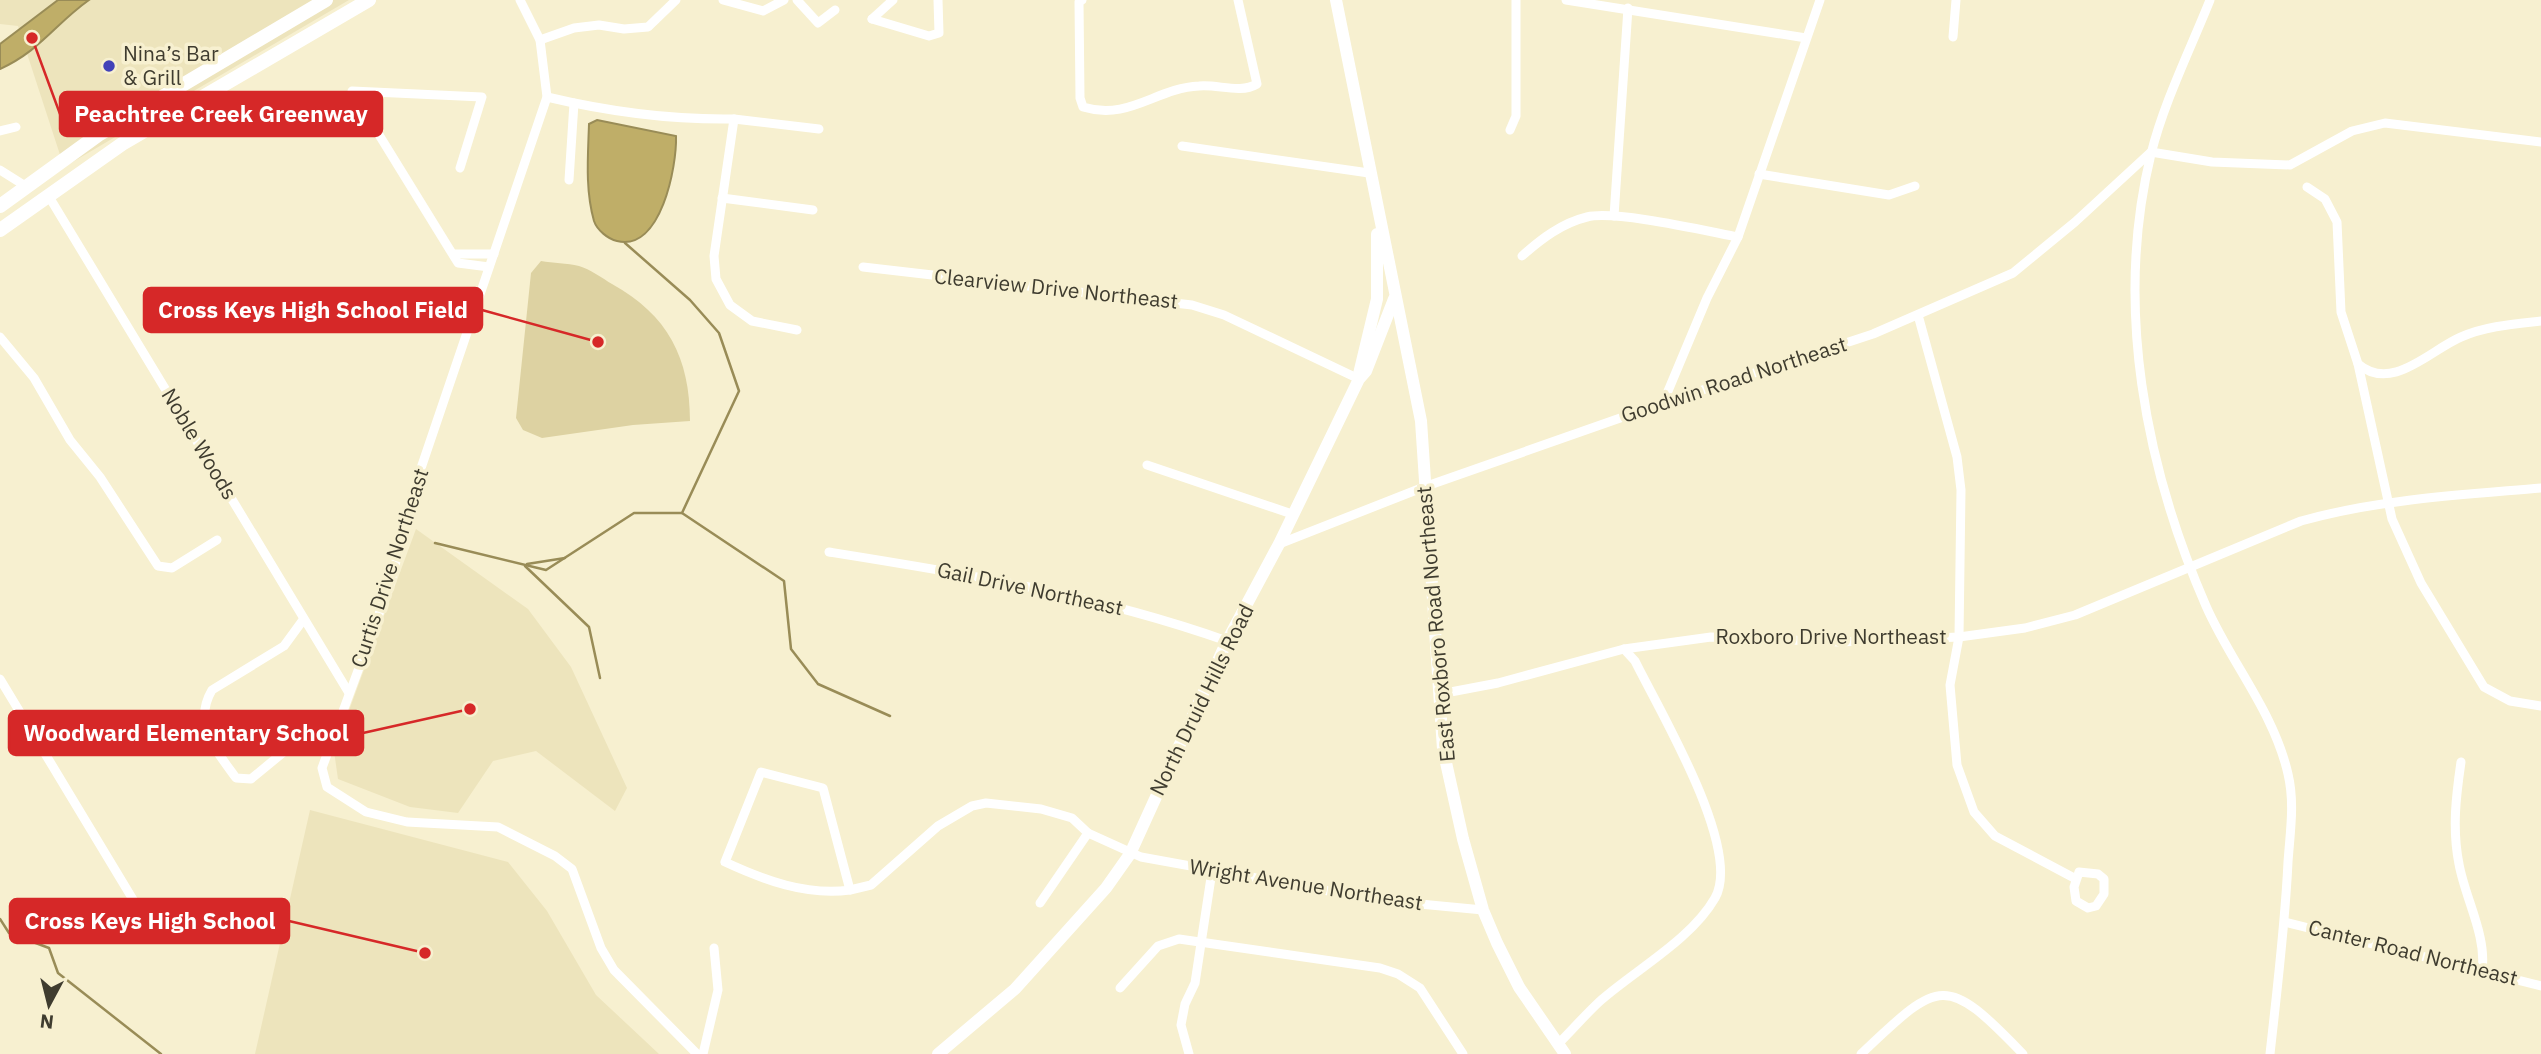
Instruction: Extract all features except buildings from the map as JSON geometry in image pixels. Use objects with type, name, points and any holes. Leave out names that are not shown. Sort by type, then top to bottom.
[{"type":"main road","points":[[0,206],[114,125],[326,0]]},
{"type":"main road","points":[[0,230],[122,144],[369,0]]},
{"type":"main road","points":[[1336,0],[1377,209],[1377,299],[1367,346],[1359,368],[1359,379]]},
{"type":"main road","name":"East Roxboro Road Northeast","points":[[1377,209],[1421,421],[1443,749],[1463,839],[1483,910],[1519,987],[1562,1049]]},
{"type":"main road","name":"North Druid Hills Road","points":[[938,1054],[972,1028],[1023,980],[1106,888],[1130,854],[1227,641],[1279,544],[1359,379],[1366,371],[1384,330],[1395,295]]},
{"type":"street","name":"Curtis Drive Northeast","points":[[520,0],[540,40],[547,97],[418,477],[390,584],[322,768],[325,784],[366,811],[407,822],[498,827],[555,856],[572,869],[601,948],[614,970],[697,1054]]},
{"type":"street","points":[[540,40],[574,28],[599,25],[624,29],[648,27],[676,0]]},
{"type":"street","points":[[723,0],[763,11],[784,0]]},
{"type":"street","points":[[797,0],[818,23],[835,10]]},
{"type":"street","points":[[893,0],[872,19],[929,36],[939,33],[938,0]]},
{"type":"street","points":[[1082,0],[1079,2],[1077,41],[1080,98],[1083,107],[1105,111],[1130,109],[1195,86],[1248,90],[1257,84],[1238,0]]},
{"type":"street","points":[[1510,130],[1516,116],[1516,0]]},
{"type":"street","points":[[1566,0],[1806,38]]},
{"type":"street","points":[[1663,402],[1707,298],[1738,237],[1820,0]]},
{"type":"street","points":[[1953,37],[1956,0]]},
{"type":"street","points":[[2210,0],[2151,152],[2136,246],[2138,359],[2152,437],[2191,566],[2216,626],[2264,710],[2288,771],[2292,811],[2285,922],[2270,1054]]},
{"type":"street","points":[[1614,216],[1628,9]]},
{"type":"street","points":[[460,168],[482,97],[352,91],[458,264],[489,267]]},
{"type":"street","points":[[547,97],[609,112],[691,119],[734,118],[819,129]]},
{"type":"street","points":[[569,180],[574,103]]},
{"type":"street","points":[[734,118],[714,256],[716,279],[730,305],[752,321],[797,330]]},
{"type":"street","points":[[2151,152],[2212,162],[2291,166],[2352,131],[2392,123],[2541,142]]},
{"type":"street","points":[[0,131],[16,127]]},
{"type":"street","points":[[1182,146],[1369,173]]},
{"type":"street","name":"Goodwin Road Northeast","points":[[1279,544],[1424,487],[1663,402],[1873,334],[2013,273],[2075,222],[2151,152]]},
{"type":"street","points":[[0,172],[27,187]]},
{"type":"street","points":[[1759,174],[1889,195],[1915,186]]},
{"type":"street","points":[[2306,187],[2325,200],[2337,222],[2341,312],[2358,364],[2392,519],[2421,583],[2475,677],[2497,696],[2541,706]]},
{"type":"street","name":"Noble Woods","points":[[48,195],[349,693]]},
{"type":"street","points":[[723,198],[813,210]]},
{"type":"street","points":[[1522,256],[1563,226],[1589,216],[1614,216],[1738,237]]},
{"type":"street","points":[[453,254],[494,254]]},
{"type":"street","name":"Clearview Drive Northeast","points":[[863,267],[1192,305],[1224,315],[1359,379]]},
{"type":"street","points":[[1918,315],[1959,468],[1962,542],[1959,637],[1950,685],[1951,726],[1957,765],[1974,812],[1995,836],[2076,879]]},
{"type":"street","points":[[2358,364],[2372,372],[2397,372],[2459,338],[2481,330],[2541,321]]},
{"type":"street","points":[[0,337],[34,378],[70,440],[100,477],[158,566],[172,568],[217,540]]},
{"type":"street","points":[[1147,465],[1292,514]]},
{"type":"street","name":"Roxboro Drive Northeast","points":[[1440,694],[1498,683],[1625,649],[1711,637],[1827,642],[1959,637],[2025,628],[2075,615],[2301,521],[2387,501],[2541,488]]},
{"type":"street","name":"Gail Drive Northeast","points":[[829,552],[1004,580],[1080,596],[1227,641]]},
{"type":"street","points":[[303,620],[284,646],[212,690],[205,702],[202,721],[211,742],[236,778],[251,779],[291,746],[327,750]]},
{"type":"street","points":[[1562,1049],[1599,1002],[1694,924],[1714,899],[1721,883],[1723,865],[1717,837],[1693,778],[1635,661],[1625,649]]},
{"type":"street","points":[[0,679],[155,936]]},
{"type":"street","points":[[2461,762],[2455,800],[2455,844],[2483,951],[2482,970]]},
{"type":"street","points":[[761,772],[823,788],[850,890],[825,893],[762,879],[724,862],[761,772]]},
{"type":"street","name":"Wright Avenue Northeast","points":[[850,890],[872,885],[938,826],[972,806],[986,803],[1041,809],[1072,818],[1088,833],[1130,854],[1378,900],[1483,910]]},
{"type":"street","points":[[1040,903],[1088,833]]},
{"type":"street","points":[[1189,1054],[1181,1025],[1185,1004],[1195,984],[1212,871]]},
{"type":"street","name":"Canter Road Northeast","points":[[2285,922],[2541,986]]},
{"type":"street","points":[[1120,988],[1158,946],[1179,939],[1380,968],[1398,974],[1420,988],[1462,1054]]},
{"type":"street","points":[[703,1054],[718,990],[715,948]]},
{"type":"street","points":[[1861,1054],[1906,1012],[1924,999],[1940,995],[1957,996],[1971,1003],[2023,1054]]},
{"type":"shaded area","points":[[0,0],[349,0],[64,167],[18,26],[0,24]]},
{"type":"shaded area","points":[[58,0],[89,0],[37,46],[0,69],[0,44]]},
{"type":"shaded area","points":[[597,120],[676,136],[673,167],[663,204],[655,221],[645,233],[632,241],[610,238],[600,231],[594,221],[588,185],[588,148],[589,124]]},
{"type":"shaded area","points":[[541,261],[587,269],[631,296],[648,310],[672,340],[680,358],[686,377],[690,421],[633,425],[542,438],[523,430],[516,418],[531,273]]},
{"type":"shaded area","points":[[416,529],[528,609],[571,667],[627,788],[615,811],[536,751],[493,761],[458,813],[410,807],[338,779],[334,751]]},
{"type":"shaded area","points":[[310,810],[508,862],[547,911],[596,995],[659,1054],[255,1054]]},
{"type":"waterway","points":[[435,543],[546,570],[634,513],[682,513],[739,391],[719,333],[690,300],[625,243]]},
{"type":"waterway","points":[[682,513],[784,581],[791,649],[818,684],[890,716]]},
{"type":"waterway","points":[[527,564],[565,558]]},
{"type":"waterway","points":[[525,566],[589,627],[600,678]]},
{"type":"waterway","points":[[0,919],[9,933],[49,948],[58,973],[161,1054]]},
{"type":"place","name":"Peachtree Creek Greenway","points":[[32,38]]},
{"type":"place","name":"Nina’s Bar & Grill","points":[[109,66]]},
{"type":"place","name":"Cross Keys High School Field","points":[[598,342]]},
{"type":"place","name":"Woodward Elementary School","points":[[470,709]]},
{"type":"place","name":"Cross Keys High School","points":[[425,953]]}]
